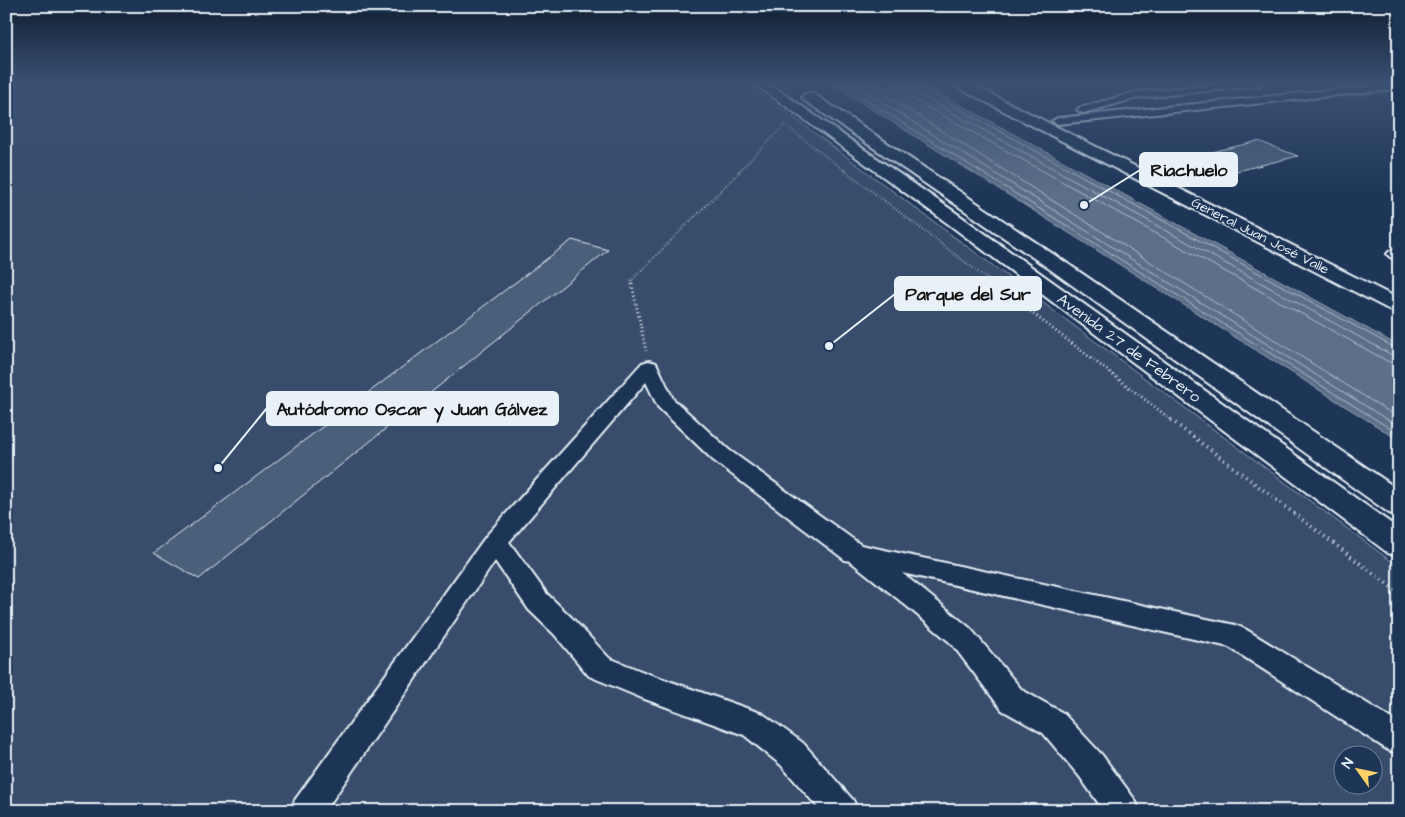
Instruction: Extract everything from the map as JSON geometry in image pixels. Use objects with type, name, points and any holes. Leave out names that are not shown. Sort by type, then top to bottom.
[{"type":"main road","name":"Avenida 27 de Febrero","points":[[815,121],[961,225],[1399,545]]},
{"type":"main road","name":"Avenida 27 de Febrero","points":[[845,121],[1058,266],[1399,505]]},
{"type":"main road","name":"General Juan José Valle","points":[[1036,121],[1399,307]]},
{"type":"main road","name":"General Juan José Valle","points":[[1058,121],[1399,289]]},
{"type":"lane","points":[[306,811],[495,542],[649,367],[665,402],[721,455],[912,595],[962,636],[1012,700],[1053,723],[1091,766],[1124,811]]},
{"type":"lane","points":[[495,542],[538,602],[563,626],[598,667],[642,685],[753,724],[792,754],[842,811]]},
{"type":"lane","points":[[854,553],[1235,637],[1399,740]]},
{"type":"path","points":[[649,367],[631,280],[785,125],[1399,593]]},
{"type":"shaded area","points":[[6,121],[798,121],[1399,567],[1399,811],[6,811]]},
{"type":"water","points":[[891,121],[990,121],[1399,346],[1399,440]]},
{"type":"building","points":[[1258,141],[1298,156],[1229,173],[1191,157]]},
{"type":"building","points":[[572,240],[608,250],[199,579],[154,553]]},
{"type":"place","name":"Riachuelo","points":[[1084,205]]},
{"type":"place","name":"Parque del Sur","points":[[829,346]]},
{"type":"place","name":"Autódromo Oscar y Juan Gálvez","points":[[218,468]]}]
